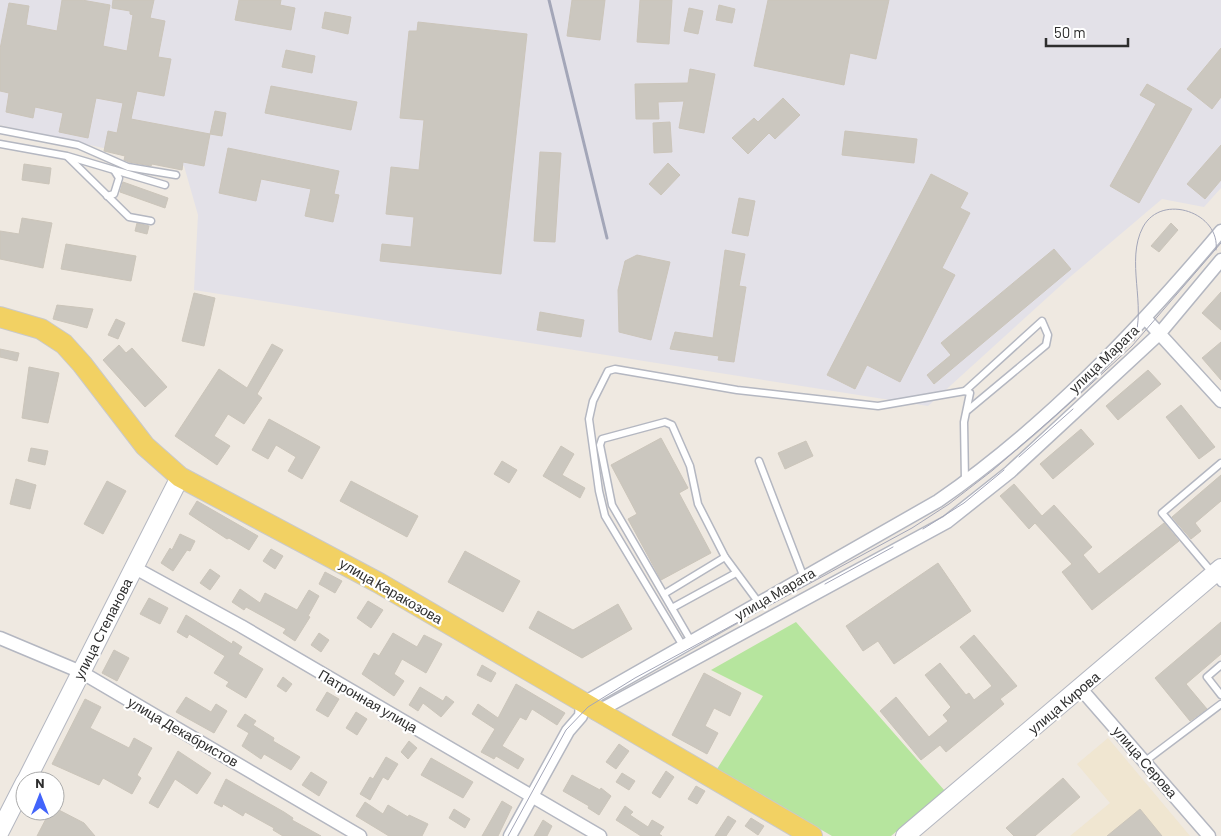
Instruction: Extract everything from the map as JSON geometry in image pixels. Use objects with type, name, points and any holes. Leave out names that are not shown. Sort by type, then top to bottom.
[{"type":"main road","name":"улица Каракозова","points":[[0,317],[40,329],[64,344],[82,364],[145,446],[180,478],[379,583],[587,711],[812,836]]},
{"type":"main road","name":"улица Степанова","points":[[31,771],[180,478]]},
{"type":"main road","name":"улица Кирова","points":[[906,836],[1219,575]]},
{"type":"main road","name":"улица Степанова","points":[[0,831],[15,802]]},
{"type":"street","name":"улица Марата","points":[[510,836],[568,731],[587,711],[687,644],[938,501],[965,483],[1052,410],[1146,319],[1221,231]]},
{"type":"street","name":"улица Марата","points":[[587,711],[901,548],[947,522],[1010,472],[1160,333],[1221,260]]},
{"type":"street","points":[[1146,319],[1221,400]]},
{"type":"street","points":[[975,474],[989,489]]},
{"type":"street","name":"Патронная улица","points":[[135,568],[242,626],[600,836]]},
{"type":"street","name":"улица Декабристов","points":[[0,638],[81,672],[360,836]]},
{"type":"street","name":"улица Серова","points":[[1081,689],[1209,836]]},
{"type":"lane","points":[[0,130],[78,145],[128,167],[176,174]]},
{"type":"lane","points":[[0,144],[67,156],[165,185]]},
{"type":"lane","points":[[67,156],[129,217],[151,221]]},
{"type":"lane","points":[[107,196],[114,194],[119,178],[114,170]]},
{"type":"lane","points":[[687,644],[605,516],[599,491],[590,418],[593,402],[608,371],[615,369],[737,390],[878,406],[965,391],[1042,321],[1048,335],[1046,345],[967,410]]},
{"type":"lane","points":[[965,391],[970,393],[964,422],[965,483]]},
{"type":"lane","points":[[687,644],[672,608],[612,505],[600,444],[602,439],[665,422],[672,425],[690,466],[698,504],[725,557],[759,603]]},
{"type":"lane","points":[[759,461],[804,578]]},
{"type":"lane","points":[[1219,575],[1162,513],[1221,463]]},
{"type":"lane","points":[[664,594],[725,557]]},
{"type":"lane","points":[[672,608],[736,573]]},
{"type":"lane","points":[[1221,665],[1207,677],[1221,695]]},
{"type":"lane","points":[[1144,762],[1221,704]]},
{"type":"shaded area","points":[[0,0],[1221,0],[1221,188],[1204,207],[1162,199],[1070,277],[928,406],[194,290],[198,215],[184,166],[0,125]]},
{"type":"shaded area","points":[[1108,738],[1190,836],[1070,836],[1110,803],[1077,764]]},
{"type":"green space","points":[[796,622],[945,791],[891,836],[832,836],[717,769],[763,696],[711,670]]},
{"type":"building","points":[[62,0],[82,0],[110,5],[103,46],[127,51],[133,15],[130,14],[130,11],[112,8],[113,0],[154,0],[150,18],[165,21],[158,57],[171,59],[164,96],[137,91],[131,119],[210,134],[204,166],[183,162],[182,170],[152,164],[151,166],[129,162],[124,160],[125,156],[104,151],[108,131],[117,133],[123,103],[96,98],[88,138],[59,132],[63,113],[35,107],[33,118],[6,112],[9,93],[0,91],[0,49],[9,3],[29,6],[26,25],[57,31]]},
{"type":"building","points":[[239,0],[281,0],[280,5],[295,8],[291,30],[235,20]]},
{"type":"building","points":[[572,0],[605,0],[600,40],[567,36]]},
{"type":"building","points":[[640,0],[672,0],[669,44],[637,42]]},
{"type":"building","points":[[768,0],[889,0],[876,59],[850,53],[844,85],[754,66]]},
{"type":"building","points":[[719,5],[735,9],[732,23],[716,20]]},
{"type":"building","points":[[689,8],[703,11],[698,34],[684,31]]},
{"type":"building","points":[[325,12],[351,17],[348,34],[322,28]]},
{"type":"building","points":[[418,22],[527,34],[501,274],[380,261],[382,244],[411,247],[414,217],[386,214],[391,167],[419,170],[424,120],[400,118],[409,31],[417,31]]},
{"type":"building","points":[[1221,48],[1221,97],[1212,109],[1187,89]]},
{"type":"building","points":[[286,50],[315,56],[312,73],[282,67]]},
{"type":"building","points":[[690,69],[715,74],[704,133],[679,128],[684,101],[658,102],[659,119],[636,119],[635,84],[688,83]]},
{"type":"building","points":[[1147,84],[1192,109],[1139,203],[1110,186],[1156,104],[1140,95]]},
{"type":"building","points":[[271,86],[357,102],[351,130],[265,113]]},
{"type":"building","points":[[783,98],[800,115],[775,139],[769,133],[748,154],[732,138],[754,118],[758,122]]},
{"type":"building","points":[[215,111],[226,113],[222,136],[210,134]]},
{"type":"building","points":[[670,122],[672,152],[654,153],[653,123]]},
{"type":"building","points":[[845,131],[917,139],[914,163],[842,155]]},
{"type":"building","points":[[1221,145],[1221,180],[1205,199],[1187,184]]},
{"type":"building","points":[[228,148],[339,171],[334,194],[339,195],[333,222],[305,216],[311,189],[261,179],[256,201],[219,193]]},
{"type":"building","points":[[540,152],[561,153],[555,242],[534,241]]},
{"type":"building","points":[[668,163],[680,175],[661,195],[649,184]]},
{"type":"building","points":[[24,164],[51,168],[49,184],[22,180]]},
{"type":"building","points":[[931,174],[968,193],[960,208],[970,213],[942,268],[955,275],[900,382],[867,365],[855,389],[827,375]]},
{"type":"building","points":[[123,182],[168,198],[165,208],[120,192]]},
{"type":"building","points":[[739,198],[755,201],[748,236],[732,233]]},
{"type":"building","points":[[22,218],[52,223],[43,268],[0,259],[0,231],[19,234]]},
{"type":"building","points":[[137,223],[149,226],[147,234],[135,231]]},
{"type":"building","points":[[1171,223],[1178,230],[1159,252],[1151,246]]},
{"type":"building","points":[[66,244],[136,256],[131,281],[61,269]]},
{"type":"building","points":[[1054,249],[1071,269],[934,384],[927,375],[951,355],[941,343]]},
{"type":"building","points":[[725,250],[745,254],[739,286],[746,287],[734,362],[718,360],[719,356],[670,349],[675,332],[713,338]]},
{"type":"building","points":[[637,255],[670,262],[651,340],[619,332],[618,290],[625,261]]},
{"type":"building","points":[[1221,292],[1221,330],[1202,313]]},
{"type":"building","points":[[194,293],[215,298],[204,346],[182,341]]},
{"type":"building","points":[[57,305],[93,309],[87,328],[53,319]]},
{"type":"building","points":[[540,312],[584,320],[581,337],[537,330]]},
{"type":"building","points":[[116,319],[125,323],[118,339],[108,335]]},
{"type":"building","points":[[1221,342],[1221,380],[1202,358]]},
{"type":"building","points":[[272,344],[283,350],[257,394],[262,398],[244,424],[228,414],[214,436],[230,446],[217,465],[175,436],[219,369],[247,388]]},
{"type":"building","points":[[119,345],[126,353],[132,348],[167,387],[145,407],[103,360]]},
{"type":"building","points":[[0,349],[19,353],[17,361],[0,357]]},
{"type":"building","points":[[29,367],[59,373],[48,423],[22,418]]},
{"type":"building","points":[[1148,370],[1161,384],[1118,420],[1106,406]]},
{"type":"building","points":[[1181,405],[1215,447],[1199,459],[1166,417]]},
{"type":"building","points":[[269,419],[320,447],[302,479],[288,471],[296,457],[276,445],[268,459],[252,450]]},
{"type":"building","points":[[1081,429],[1094,444],[1053,479],[1040,464]]},
{"type":"building","points":[[661,438],[688,488],[679,493],[711,553],[661,580],[628,519],[637,514],[611,465]]},
{"type":"building","points":[[806,441],[813,456],[785,469],[778,453]]},
{"type":"building","points":[[561,446],[574,454],[562,475],[585,488],[580,498],[543,476]]},
{"type":"building","points":[[31,448],[48,451],[45,465],[28,461]]},
{"type":"building","points":[[502,461],[517,470],[509,483],[494,474]]},
{"type":"building","points":[[1221,475],[1221,501],[1195,523],[1201,531],[1191,539],[1172,517]]},
{"type":"building","points":[[16,479],[36,485],[30,509],[10,504]]},
{"type":"building","points":[[107,481],[126,491],[103,534],[84,524]]},
{"type":"building","points":[[351,481],[418,516],[407,537],[340,501]]},
{"type":"building","points":[[1014,484],[1042,516],[1054,505],[1092,547],[1083,555],[1099,574],[1164,523],[1179,541],[1092,610],[1062,572],[1072,564],[1035,523],[1029,529],[1000,496]]},
{"type":"building","points":[[197,501],[258,536],[249,550],[229,538],[227,539],[189,514]]},
{"type":"building","points":[[180,534],[195,541],[190,551],[187,550],[173,571],[161,563],[170,548],[172,550]]},
{"type":"building","points":[[271,549],[283,556],[275,569],[263,561]]},
{"type":"building","points":[[465,551],[520,581],[503,612],[448,582]]},
{"type":"building","points":[[938,563],[971,611],[894,664],[878,641],[863,651],[846,626]]},
{"type":"building","points":[[210,569],[220,576],[210,590],[200,583]]},
{"type":"building","points":[[325,572],[342,581],[335,593],[319,584]]},
{"type":"building","points":[[240,589],[260,603],[265,593],[297,610],[309,590],[319,596],[308,616],[310,617],[295,641],[283,633],[286,629],[246,607],[244,610],[232,602]]},
{"type":"building","points":[[149,598],[168,608],[160,624],[140,614]]},
{"type":"building","points":[[368,601],[383,610],[371,628],[357,618]]},
{"type":"building","points":[[618,604],[632,629],[582,658],[529,628],[538,611],[573,630]]},
{"type":"building","points":[[186,615],[232,644],[233,641],[242,647],[238,654],[263,669],[246,698],[226,686],[229,682],[214,673],[225,656],[189,634],[187,638],[177,632]]},
{"type":"building","points":[[1221,622],[1221,654],[1186,684],[1207,709],[1190,721],[1155,678]]},
{"type":"building","points":[[319,633],[329,640],[321,652],[311,645]]},
{"type":"building","points":[[393,633],[417,647],[424,635],[442,644],[426,673],[402,659],[394,674],[404,681],[394,696],[362,674],[374,653],[379,656]]},
{"type":"building","points":[[974,635],[1017,686],[1000,699],[1004,704],[946,752],[940,745],[921,760],[880,711],[896,697],[929,737],[948,721],[943,715],[951,707],[925,675],[940,663],[966,695],[969,693],[974,700],[992,686],[960,647]]},
{"type":"building","points":[[114,650],[129,658],[117,681],[102,673]]},
{"type":"building","points":[[482,665],[496,673],[491,682],[477,675]]},
{"type":"building","points":[[704,673],[741,693],[730,716],[714,708],[705,726],[718,733],[707,754],[672,735]]},
{"type":"building","points":[[283,677],[292,684],[286,692],[277,686]]},
{"type":"building","points":[[516,684],[565,713],[557,725],[532,709],[526,720],[520,717],[502,746],[524,759],[518,769],[496,756],[494,759],[481,752],[495,729],[472,714],[478,704],[498,718]]},
{"type":"building","points":[[420,687],[443,701],[446,696],[454,702],[441,717],[423,703],[418,711],[409,705]]},
{"type":"building","points":[[327,692],[339,699],[328,717],[316,710]]},
{"type":"building","points":[[186,697],[211,712],[216,704],[227,711],[214,733],[176,712]]},
{"type":"building","points":[[85,699],[101,707],[90,728],[129,748],[134,738],[152,748],[137,775],[141,778],[132,794],[103,778],[99,785],[52,764]]},
{"type":"building","points":[[356,712],[367,719],[357,735],[346,728]]},
{"type":"building","points":[[245,714],[256,721],[253,725],[274,738],[273,741],[300,757],[291,770],[264,754],[261,759],[242,746],[249,733],[237,726]]},
{"type":"building","points":[[409,741],[417,748],[408,759],[401,752]]},
{"type":"building","points":[[619,744],[629,751],[616,769],[606,762]]},
{"type":"building","points":[[178,751],[211,773],[197,794],[175,779],[158,808],[149,803]]},
{"type":"building","points":[[386,757],[398,764],[388,780],[383,777],[370,800],[360,794],[370,777],[373,779]]},
{"type":"building","points":[[431,758],[473,782],[463,798],[421,775]]},
{"type":"building","points":[[666,771],[674,777],[660,798],[652,793]]},
{"type":"building","points":[[311,772],[327,782],[319,796],[302,785]]},
{"type":"building","points":[[622,773],[635,781],[629,790],[616,782]]},
{"type":"building","points":[[572,775],[600,790],[601,788],[611,796],[599,815],[588,808],[589,806],[563,791]]},
{"type":"building","points":[[1063,778],[1080,797],[1035,836],[1014,836],[1006,828]]},
{"type":"building","points":[[226,779],[284,812],[293,818],[292,820],[321,836],[283,836],[273,830],[274,828],[245,812],[243,816],[223,804],[222,807],[214,803]]},
{"type":"building","points":[[696,786],[705,791],[697,804],[688,799]]},
{"type":"building","points":[[502,801],[512,807],[498,836],[482,836]]},
{"type":"building","points":[[365,802],[383,814],[388,805],[408,817],[409,815],[428,824],[422,836],[389,836],[356,816]]},
{"type":"building","points":[[625,806],[633,812],[630,815],[648,827],[652,820],[664,827],[659,834],[662,836],[641,836],[616,820]]},
{"type":"building","points":[[454,809],[470,819],[465,828],[449,818]]},
{"type":"building","points":[[1140,809],[1162,836],[1107,836]]},
{"type":"building","points":[[65,813],[84,823],[95,836],[37,836],[45,821],[65,821]]},
{"type":"building","points":[[728,816],[736,821],[726,836],[715,836]]},
{"type":"building","points":[[751,818],[764,826],[758,835],[745,826]]},
{"type":"building","points":[[543,820],[552,826],[547,836],[534,836]]},
{"type":"tram line","points":[[1134,341],[1138,313],[1136,269],[1138,240],[1143,227],[1152,216],[1163,211],[1176,209],[1200,217],[1209,226],[1215,237],[1216,250]]},
{"type":"tram line","points":[[508,836],[566,730],[588,707],[635,678],[912,528],[949,504],[993,470],[1132,346],[1221,243]]},
{"type":"tram line","points":[[1019,457],[1073,409]]},
{"type":"tram line","points":[[923,529],[964,503],[1004,470]]},
{"type":"tram line","points":[[825,584],[893,547]]},
{"type":"railway","points":[[549,0],[607,238]]}]
